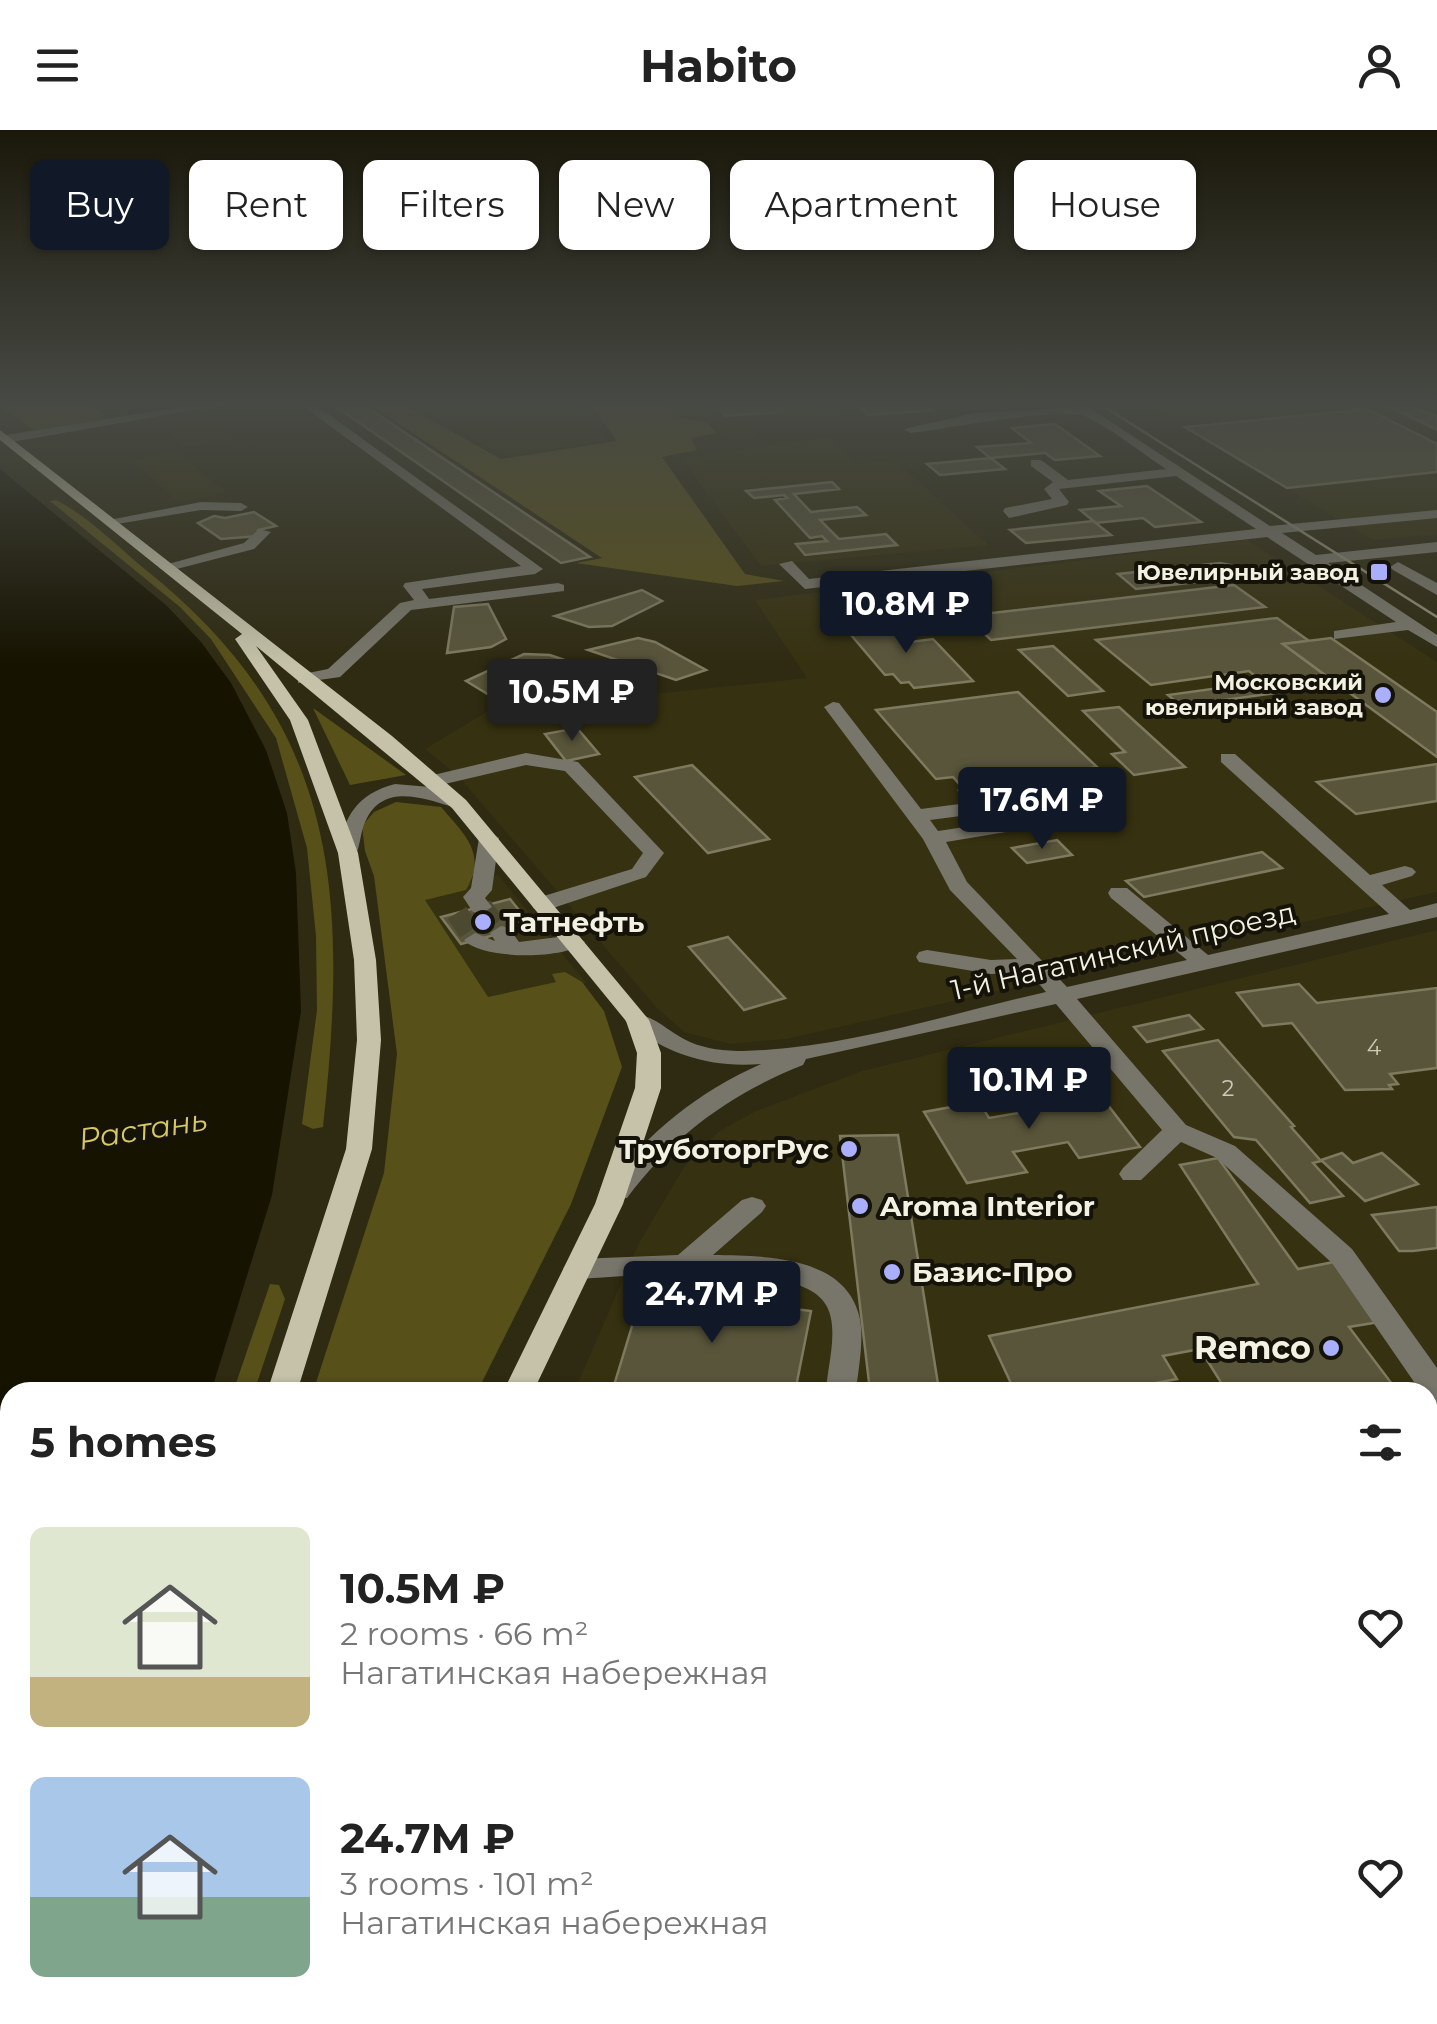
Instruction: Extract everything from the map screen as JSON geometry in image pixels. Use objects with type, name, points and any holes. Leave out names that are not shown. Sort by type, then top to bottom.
[{"type":"main road","points":[[71,489],[459,804],[637,1020],[649,1053],[648,1088],[608,1204],[523,1382]]},
{"type":"main road","points":[[226,615],[300,720],[348,853],[365,960],[369,1040],[359,1149],[285,1382]]},
{"type":"street","points":[[423,602],[411,586],[535,568],[425,489]]},
{"type":"street","points":[[1014,515],[1010,512],[1062,502],[1050,489]]},
{"type":"street","points":[[1205,489],[1435,639]]},
{"type":"street","points":[[112,521],[201,506],[242,507]]},
{"type":"street","points":[[787,564],[805,584],[1437,514]]},
{"type":"street","points":[[169,566],[249,546],[264,532]]},
{"type":"street","points":[[1314,560],[1437,546]]},
{"type":"street","points":[[1437,562],[1398,567],[1437,590]]},
{"type":"street","points":[[304,679],[334,673],[406,606],[558,588]]},
{"type":"street","points":[[1340,635],[1411,625]]},
{"type":"street","points":[[834,708],[933,838],[958,885],[1035,966],[1177,1130],[1226,1152],[1342,1256],[1431,1382]]},
{"type":"street","points":[[1228,758],[1405,917]]},
{"type":"street","points":[[432,781],[526,759],[571,766],[654,852],[638,873],[542,904]]},
{"type":"street","points":[[348,853],[357,810],[378,795],[423,791],[459,804]]},
{"type":"street","points":[[916,816],[974,798],[999,828],[933,838]]},
{"type":"street","points":[[457,913],[478,902],[489,838]]},
{"type":"street","points":[[1367,882],[1405,872]]},
{"type":"street","points":[[1118,894],[1204,964]]},
{"type":"street","name":"1-й Нагатинский проезд","points":[[822,1050],[1437,910]]},
{"type":"street","points":[[475,940],[488,947],[507,941],[574,942]]},
{"type":"street","points":[[927,957],[991,967],[1035,966]]},
{"type":"street","points":[[637,1020],[665,1043],[707,1057],[734,1059],[822,1050]]},
{"type":"street","points":[[608,1204],[646,1152],[678,1122],[744,1082],[822,1050]]},
{"type":"street","points":[[1132,1174],[1177,1130]]},
{"type":"street","points":[[685,1264],[752,1206]]},
{"type":"street","points":[[577,1268],[685,1264],[801,1272],[831,1286],[844,1314],[841,1382]]},
{"type":"shaded area","points":[[165,489],[223,489],[227,493],[179,502]]},
{"type":"shaded area","points":[[498,489],[685,489],[745,574],[784,581],[737,586],[576,563],[602,558]]},
{"type":"shaded area","points":[[704,489],[927,489],[988,545],[761,566]]},
{"type":"shaded area","points":[[1289,489],[1437,489],[1437,534],[1373,540]]},
{"type":"shaded area","points":[[56,500],[102,532],[211,629],[259,690],[294,754],[317,820],[329,890],[333,964],[331,1043],[323,1127],[313,1129],[302,1124],[317,1010],[316,936],[307,848],[276,738],[211,639],[180,607],[50,501]]},
{"type":"shaded area","points":[[1247,540],[1437,662],[1437,892],[786,1039],[730,1044],[684,1032],[657,1008],[460,778],[425,749],[488,711],[807,678],[755,600]]},
{"type":"shaded area","points":[[313,708],[406,775],[350,785]]},
{"type":"shaded area","points":[[396,802],[441,807],[470,845],[475,866],[466,890],[425,900],[488,997],[556,982],[552,974],[565,972],[582,982],[604,1011],[622,1067],[571,1204],[482,1382],[316,1382],[384,1173],[397,1054],[374,876],[362,826],[374,812]]},
{"type":"shaded area","points":[[498,875],[586,983],[490,1009],[417,895]]},
{"type":"shaded area","points":[[1437,930],[1437,1382],[578,1382],[638,1245],[684,1167],[718,1132],[754,1112],[862,1071]]},
{"type":"shaded area","points":[[270,1284],[279,1285],[285,1299],[257,1382],[236,1382]]},
{"type":"water","name":"Растань","points":[[0,489],[25,489],[166,605],[201,642],[231,683],[266,750],[287,813],[296,873],[301,1011],[272,1195],[214,1382],[0,1382]]},
{"type":"building","points":[[455,489],[489,489],[590,557],[561,563]]},
{"type":"building","points":[[836,489],[794,494],[811,512],[857,507],[866,515],[820,520],[839,539],[886,534],[897,545],[805,555],[796,544],[827,541],[822,536],[810,538],[775,500],[787,498],[784,495],[754,498],[746,491]]},
{"type":"building","points":[[1152,489],[1201,522],[1155,527],[1143,518],[1096,523],[1080,510],[1121,506],[1099,491]]},
{"type":"building","points":[[254,512],[276,526],[258,530],[258,536],[221,539],[198,523],[214,516],[225,518]]},
{"type":"building","points":[[1093,521],[1111,535],[1026,543],[1010,530]]},
{"type":"building","points":[[1230,565],[1241,577],[1136,589],[1118,574]]},
{"type":"building","points":[[1234,585],[1265,607],[991,640],[966,616]]},
{"type":"building","points":[[642,590],[662,601],[612,626],[589,627],[555,616]]},
{"type":"building","points":[[488,604],[506,639],[491,647],[447,653],[454,607]]},
{"type":"building","points":[[1277,618],[1309,641],[1283,644],[1329,678],[1269,687],[1249,671],[1151,685],[1096,640]]},
{"type":"building","points":[[855,620],[860,626],[892,622],[910,642],[933,639],[973,681],[914,688],[909,682],[901,683],[893,674],[885,675],[840,622]]},
{"type":"building","points":[[638,638],[655,642],[706,670],[676,680],[588,650]]},
{"type":"building","name":"Московский ювелирный завод","points":[[1331,638],[1437,712],[1437,757],[1283,644]]},
{"type":"building","points":[[1053,646],[1103,691],[1068,696],[1019,650]]},
{"type":"building","points":[[524,654],[550,655],[582,666],[489,695],[466,681]]},
{"type":"building","points":[[1262,682],[1276,693],[1181,706],[1168,695]]},
{"type":"building","points":[[1018,692],[1097,767],[962,787],[953,777],[936,779],[876,710]]},
{"type":"building","points":[[1119,707],[1185,767],[1134,775],[1112,754],[1125,752],[1083,711]]},
{"type":"building","points":[[577,728],[599,754],[566,761],[545,734]]},
{"type":"building","points":[[1437,764],[1437,801],[1356,814],[1317,782]]},
{"type":"building","points":[[692,765],[769,839],[708,853],[635,777]]},
{"type":"building","points":[[1057,840],[1072,855],[1027,863],[1012,848]]},
{"type":"building","points":[[1262,852],[1282,868],[1144,897],[1126,881]]},
{"type":"building","points":[[510,899],[531,925],[461,944],[441,917]]},
{"type":"building","points":[[728,937],[785,998],[744,1010],[689,947]]},
{"type":"building","points":[[1299,984],[1317,1003],[1437,988],[1437,1068],[1390,1074],[1398,1084],[1389,1085],[1392,1089],[1345,1090],[1292,1023],[1263,1026],[1237,993]]},
{"type":"building","points":[[1189,1015],[1203,1029],[1147,1042],[1134,1027]]},
{"type":"building","points":[[1218,1040],[1294,1126],[1291,1127],[1321,1161],[1313,1163],[1343,1196],[1310,1203],[1256,1140],[1234,1137],[1163,1051]]},
{"type":"building","points":[[1091,1083],[1140,1147],[1079,1158],[1068,1142],[1013,1152],[1027,1172],[967,1183],[924,1112],[979,1102],[989,1118],[1042,1109],[1032,1094]]},
{"type":"building","points":[[898,1135],[938,1382],[869,1382],[840,1136]]},
{"type":"building","points":[[1342,1153],[1353,1163],[1382,1153],[1418,1184],[1365,1201],[1321,1160]]},
{"type":"building","points":[[1218,1158],[1298,1269],[1334,1262],[1379,1322],[1349,1327],[1390,1382],[1221,1382],[1200,1349],[1163,1356],[1177,1379],[1161,1382],[1010,1382],[989,1336],[1258,1284],[1180,1165]]},
{"type":"building","points":[[1437,1207],[1437,1248],[1413,1251],[1399,1251],[1372,1215]]},
{"type":"building","points":[[643,1290],[811,1311],[797,1382],[615,1382]]},
{"type":"tunnel","points":[[481,907],[501,933]]},
{"type":"tunnel","points":[[457,913],[475,940]]},
{"type":"tram line","points":[[1235,489],[1437,617]]},
{"type":"place","name":"Ювелирный завод","points":[[1379,572]]},
{"type":"place","name":"Московский ювелирный завод","points":[[1383,695]]},
{"type":"place","name":"Татнефть","points":[[483,922]]},
{"type":"place","name":"ТруботоргРус","points":[[849,1149]]},
{"type":"place","name":"Aroma Interior","points":[[860,1206]]},
{"type":"place","name":"Базис-Про","points":[[892,1272]]},
{"type":"place","name":"Remco","points":[[1331,1348]]}]
